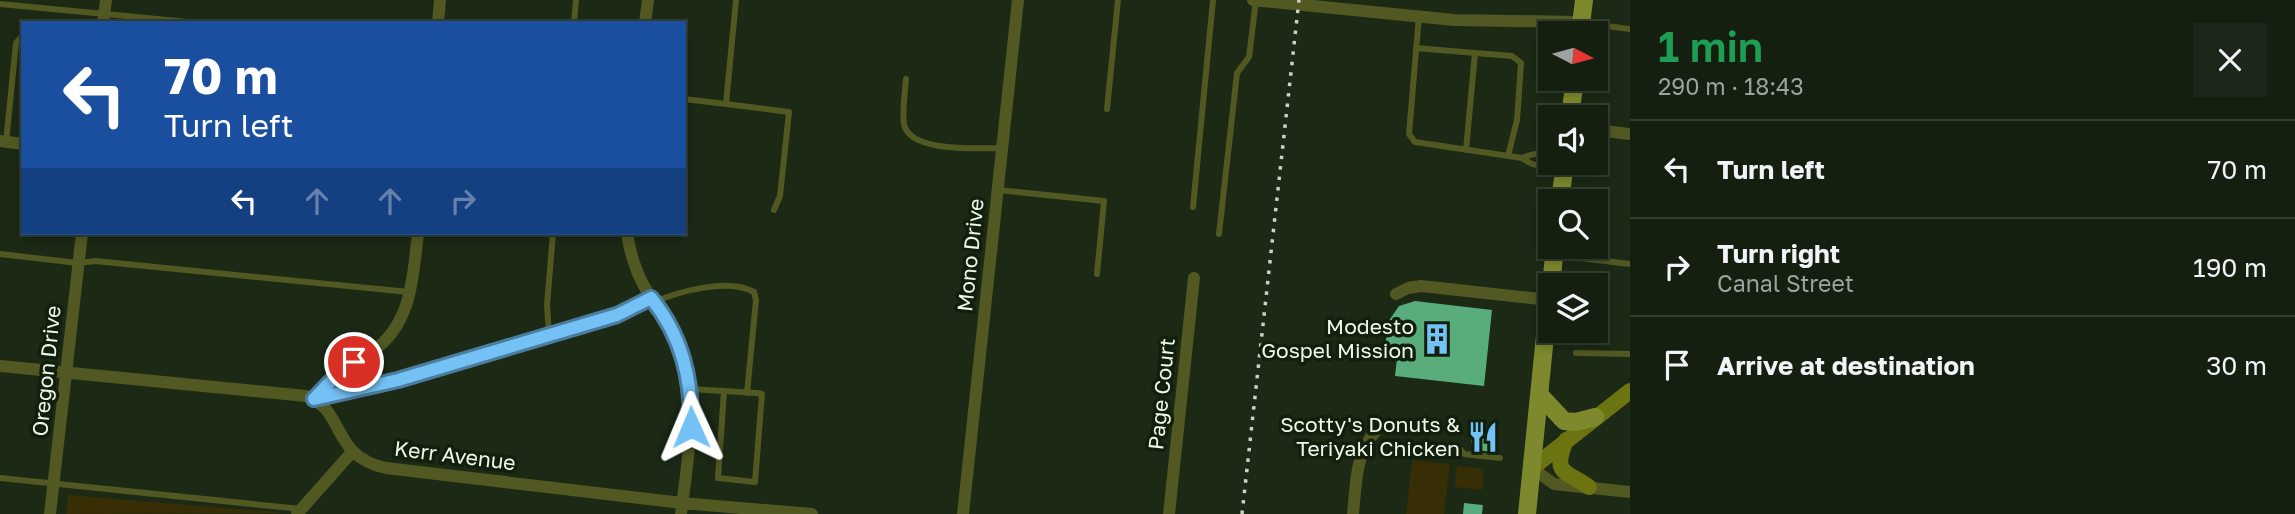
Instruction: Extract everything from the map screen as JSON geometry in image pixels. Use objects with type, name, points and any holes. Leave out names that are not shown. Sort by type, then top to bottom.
[{"type":"main road","points":[[1581,21],[1584,0]]},
{"type":"main road","points":[[1527,514],[1544,343]]},
{"type":"main road","points":[[1531,468],[1630,391]]},
{"type":"main road","points":[[1539,394],[1564,421],[1576,422],[1595,417]]},
{"type":"main road","points":[[1567,439],[1561,455],[1562,469],[1566,475],[1589,488]]},
{"type":"street","points":[[104,18],[106,0]]},
{"type":"street","points":[[438,21],[440,0]]},
{"type":"street","points":[[645,21],[648,0]]},
{"type":"street","name":"Mono Drive","points":[[963,514],[1018,0]]},
{"type":"street","points":[[1254,0],[1454,20],[1538,25]]},
{"type":"street","points":[[1608,131],[1630,134]]},
{"type":"street","points":[[3,142],[21,144]]},
{"type":"street","name":"Oregon Drive","points":[[50,514],[82,235]]},
{"type":"street","points":[[314,399],[338,374],[387,339],[402,315],[411,292],[418,235]]},
{"type":"street","points":[[628,235],[638,273],[675,335],[684,358],[690,389],[691,427],[682,508]]},
{"type":"street","name":"Page Court","points":[[1169,514],[1194,278]]},
{"type":"street","points":[[1396,294],[1420,286],[1538,291]]},
{"type":"street","points":[[0,366],[273,392],[314,399],[328,411],[352,452],[299,512]]},
{"type":"street","points":[[1353,514],[1360,458],[1364,446],[1375,432]]},
{"type":"street","name":"Kerr Avenue","points":[[352,452],[369,463],[386,468],[682,508],[812,514]]},
{"type":"street","points":[[1531,468],[1554,484],[1630,492]]},
{"type":"lane","points":[[574,21],[576,0]]},
{"type":"lane","points":[[726,104],[736,0]]},
{"type":"lane","points":[[1107,109],[1118,0]]},
{"type":"lane","points":[[1193,207],[1213,0]]},
{"type":"lane","points":[[1219,234],[1237,73],[1250,57],[1254,0]]},
{"type":"lane","points":[[0,4],[104,18],[161,21]]},
{"type":"lane","points":[[1419,16],[1409,134],[1415,142],[1522,158],[1531,165],[1538,166]]},
{"type":"lane","points":[[1608,29],[1630,29]]},
{"type":"lane","points":[[3,142],[16,43],[21,37]]},
{"type":"lane","points":[[1416,48],[1516,58],[1521,63],[1508,156]]},
{"type":"lane","points":[[1465,150],[1477,77],[1475,53]]},
{"type":"lane","points":[[906,79],[904,127],[914,139],[930,144],[1002,148]]},
{"type":"lane","points":[[686,99],[789,112],[780,196],[774,210]]},
{"type":"lane","points":[[1522,158],[1533,153],[1538,154]]},
{"type":"lane","points":[[998,190],[1104,201],[1097,275]]},
{"type":"lane","points":[[549,335],[547,305],[553,235]]},
{"type":"lane","points":[[0,254],[411,292]]},
{"type":"lane","points":[[1601,259],[1630,264]]},
{"type":"lane","points":[[314,399],[398,380],[617,315],[653,300],[710,287],[744,288],[754,292],[756,300],[747,393]]},
{"type":"lane","points":[[1576,353],[1630,355]]},
{"type":"lane","points":[[690,389],[724,391],[762,394],[755,482],[719,478],[724,391]]},
{"type":"lane","points":[[1457,445],[1464,454],[1500,458]]},
{"type":"lane","points":[[0,478],[299,512]]},
{"type":"shaded area","points":[[1412,460],[1450,464],[1444,514],[1406,514]]},
{"type":"shaded area","points":[[1457,466],[1484,469],[1482,490],[1455,487]]},
{"type":"shaded area","points":[[68,495],[286,513],[66,514]]},
{"type":"building","name":"Modesto Gospel Mission","points":[[1415,301],[1492,310],[1484,386],[1395,376],[1397,358],[1384,357],[1388,322],[1399,306]]},
{"type":"building","name":"Scotty's Donuts & Teriyaki Chicken","points":[[1479,426],[1496,428],[1493,452],[1476,450],[1477,444],[1471,443],[1472,430],[1478,430]]},
{"type":"building","points":[[1464,503],[1483,505],[1482,514],[1463,514]]},
{"type":"railway","points":[[1242,514],[1299,0]]},
{"type":"place","name":"Modesto Gospel Mission","points":[[1437,339]]},
{"type":"place","name":"Scotty's Donuts & Teriyaki Chicken","points":[[1483,437]]},
{"type":"route","points":[[354,362],[314,399],[398,380],[617,315],[651,298],[665,316],[684,358],[692,406],[691,427]]}]
